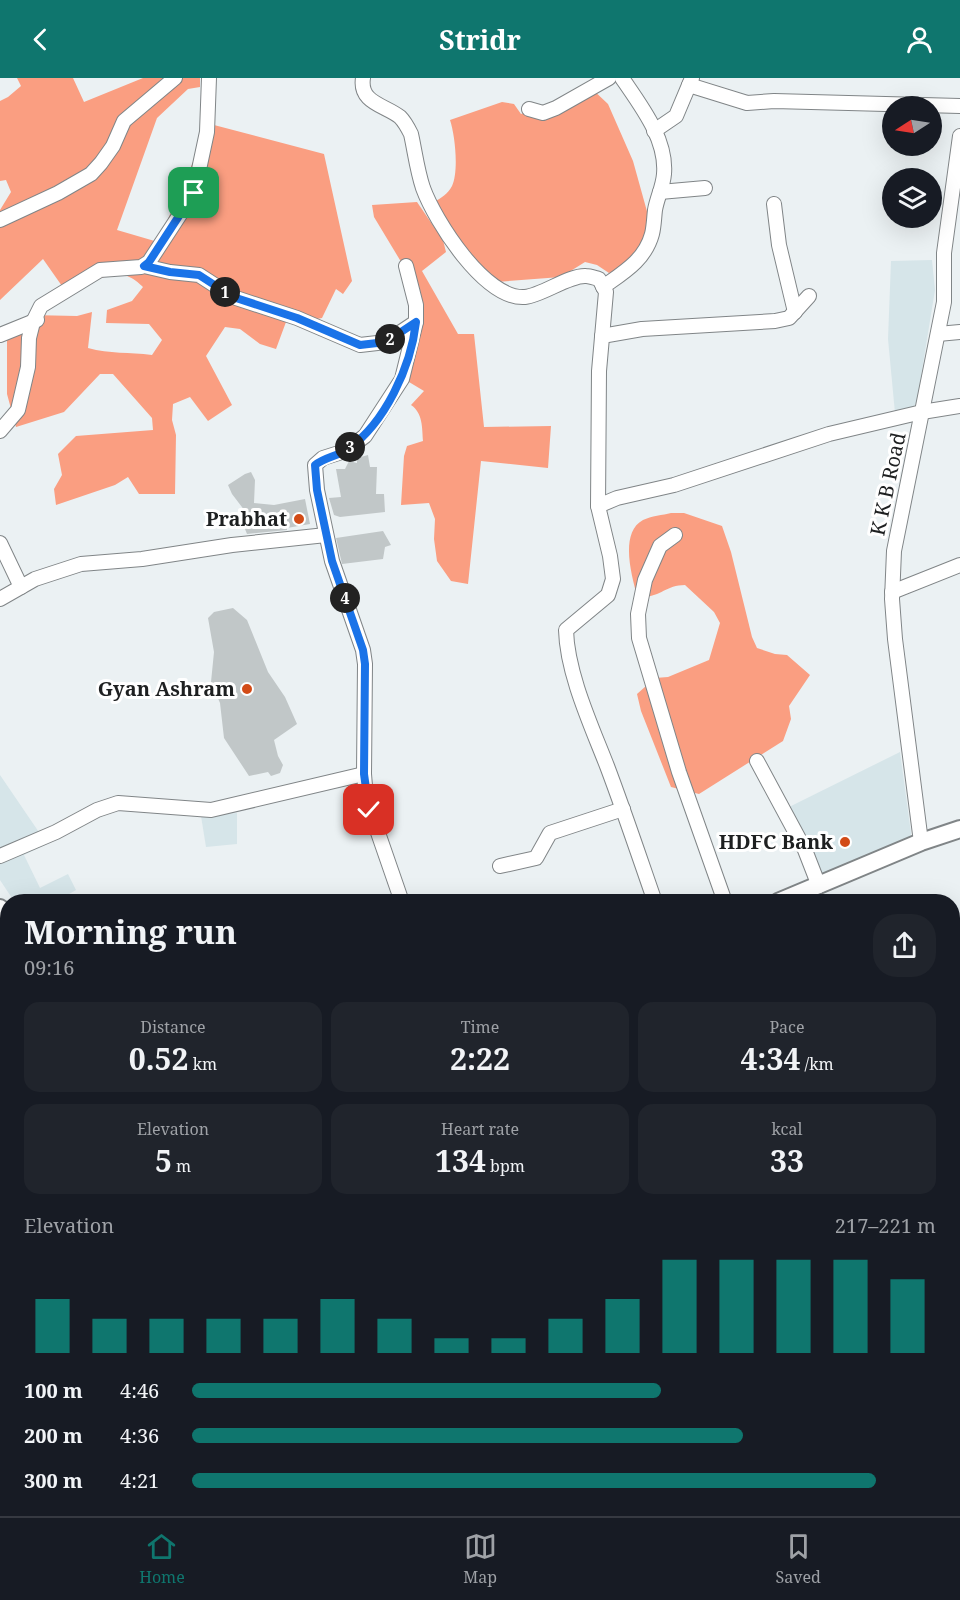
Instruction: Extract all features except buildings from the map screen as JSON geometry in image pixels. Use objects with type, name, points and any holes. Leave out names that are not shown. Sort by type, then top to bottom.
[{"type":"street","points":[[144,266],[149,262],[194,193],[207,132],[209,78]]},
{"type":"street","points":[[363,78],[362,85],[365,95],[371,101],[401,118],[407,126],[411,134],[421,180],[430,202],[457,249],[482,278],[508,295],[526,297],[585,276],[599,279],[606,292],[599,371],[598,506],[613,579],[608,595],[566,630],[566,650],[652,894]]},
{"type":"street","points":[[529,109],[543,113],[556,108],[609,78]]},
{"type":"street","points":[[603,287],[629,269],[644,254],[652,233],[655,209],[664,175],[664,154],[646,114],[622,78]]},
{"type":"street","points":[[0,220],[66,189],[91,174],[113,146],[124,121],[173,79]]},
{"type":"street","points":[[654,131],[676,117],[691,81],[747,103],[774,101],[960,106]]},
{"type":"street","name":"K K B Road","points":[[921,842],[895,639],[892,592],[894,551],[944,302],[944,253],[954,218],[960,136]]},
{"type":"street","points":[[660,192],[705,188]]},
{"type":"street","points":[[774,204],[779,245],[795,312]]},
{"type":"street","points":[[0,431],[18,410],[28,367],[29,338],[41,306],[100,270],[144,266],[199,275],[233,297],[297,318],[360,345],[386,342],[416,322]]},
{"type":"street","points":[[399,894],[369,810],[364,774],[365,664],[363,650],[332,561],[317,490],[315,465],[323,458],[345,452],[365,436],[402,379],[416,322],[414,296],[406,266]]},
{"type":"street","points":[[602,336],[642,329],[775,321],[789,318],[809,296]]},
{"type":"street","points":[[0,335],[36,320]]},
{"type":"street","points":[[938,334],[960,332]]},
{"type":"street","points":[[598,506],[617,498],[674,485],[829,434],[922,412],[960,406]]},
{"type":"street","points":[[0,599],[35,579],[81,564],[142,559],[232,545],[326,535]]},
{"type":"street","points":[[675,535],[660,546],[645,580],[638,614],[639,638],[678,772],[722,894]]},
{"type":"street","points":[[0,543],[21,588]]},
{"type":"street","points":[[892,592],[960,565]]},
{"type":"street","points":[[757,761],[805,850],[819,886]]},
{"type":"street","points":[[0,856],[56,832],[98,810],[118,803],[211,810],[364,774]]},
{"type":"street","points":[[500,866],[536,858],[550,833],[623,809]]},
{"type":"street","points":[[798,894],[921,842],[960,829]]},
{"type":"shaded area","points":[[17,78],[73,78],[84,102],[143,78],[200,78],[200,87],[188,89],[157,118],[117,230],[158,242],[193,162],[201,128],[214,125],[324,154],[352,281],[343,294],[336,289],[322,318],[286,322],[276,349],[260,344],[240,329],[225,327],[206,356],[232,405],[208,421],[190,397],[173,404],[172,420],[176,435],[175,494],[139,494],[128,477],[115,485],[56,505],[54,489],[62,475],[58,454],[76,436],[153,430],[152,418],[113,374],[100,374],[64,412],[16,427],[7,394],[7,339],[30,315],[77,316],[92,312],[88,348],[96,350],[152,355],[162,340],[149,324],[106,323],[107,310],[132,301],[143,287],[127,276],[105,277],[81,287],[69,296],[43,259],[0,300],[0,210],[11,192],[6,180],[0,181],[0,101],[21,86]]},
{"type":"shaded area","points":[[590,87],[608,104],[633,161],[648,215],[640,248],[620,268],[609,273],[597,265],[585,262],[561,277],[496,282],[484,278],[434,202],[448,191],[454,179],[455,153],[450,120],[502,102],[514,104],[521,114]]},
{"type":"shaded area","points":[[417,202],[443,240],[446,252],[422,271],[458,334],[474,334],[484,427],[551,426],[548,468],[481,461],[468,584],[451,581],[437,561],[434,539],[435,519],[429,503],[401,505],[404,456],[407,446],[423,441],[420,416],[411,405],[424,391],[409,382],[398,389],[416,345],[409,275],[374,217],[372,205]]},
{"type":"shaded area","points":[[932,260],[935,290],[917,401],[913,408],[895,413],[888,339],[891,261]]},
{"type":"shaded area","points":[[671,513],[684,513],[722,526],[757,648],[787,655],[810,675],[789,706],[791,719],[783,741],[699,794],[671,787],[641,711],[637,694],[655,678],[668,677],[709,660],[720,623],[714,612],[685,585],[672,587],[651,596],[637,596],[629,555],[631,535],[643,520]]},
{"type":"shaded area","points":[[900,752],[911,833],[910,841],[820,875],[785,809]]},
{"type":"shaded area","points":[[0,775],[47,844],[24,855],[40,888],[68,874],[76,890],[69,894],[9,894],[0,880]]},
{"type":"shaded area","points":[[237,813],[237,844],[206,847],[201,816]]},
{"type":"place","name":"Prabhat","points":[[299,519]]},
{"type":"place","name":"Gyan Ashram","points":[[247,689]]},
{"type":"place","name":"HDFC Bank","points":[[845,842]]},
{"type":"route","points":[[194,193],[149,262],[144,266],[199,275],[233,297],[297,318],[360,345],[386,342],[416,322],[402,379],[365,436],[345,452],[323,458],[315,465],[317,490],[332,561],[363,650],[365,664],[364,774],[369,810]]}]
